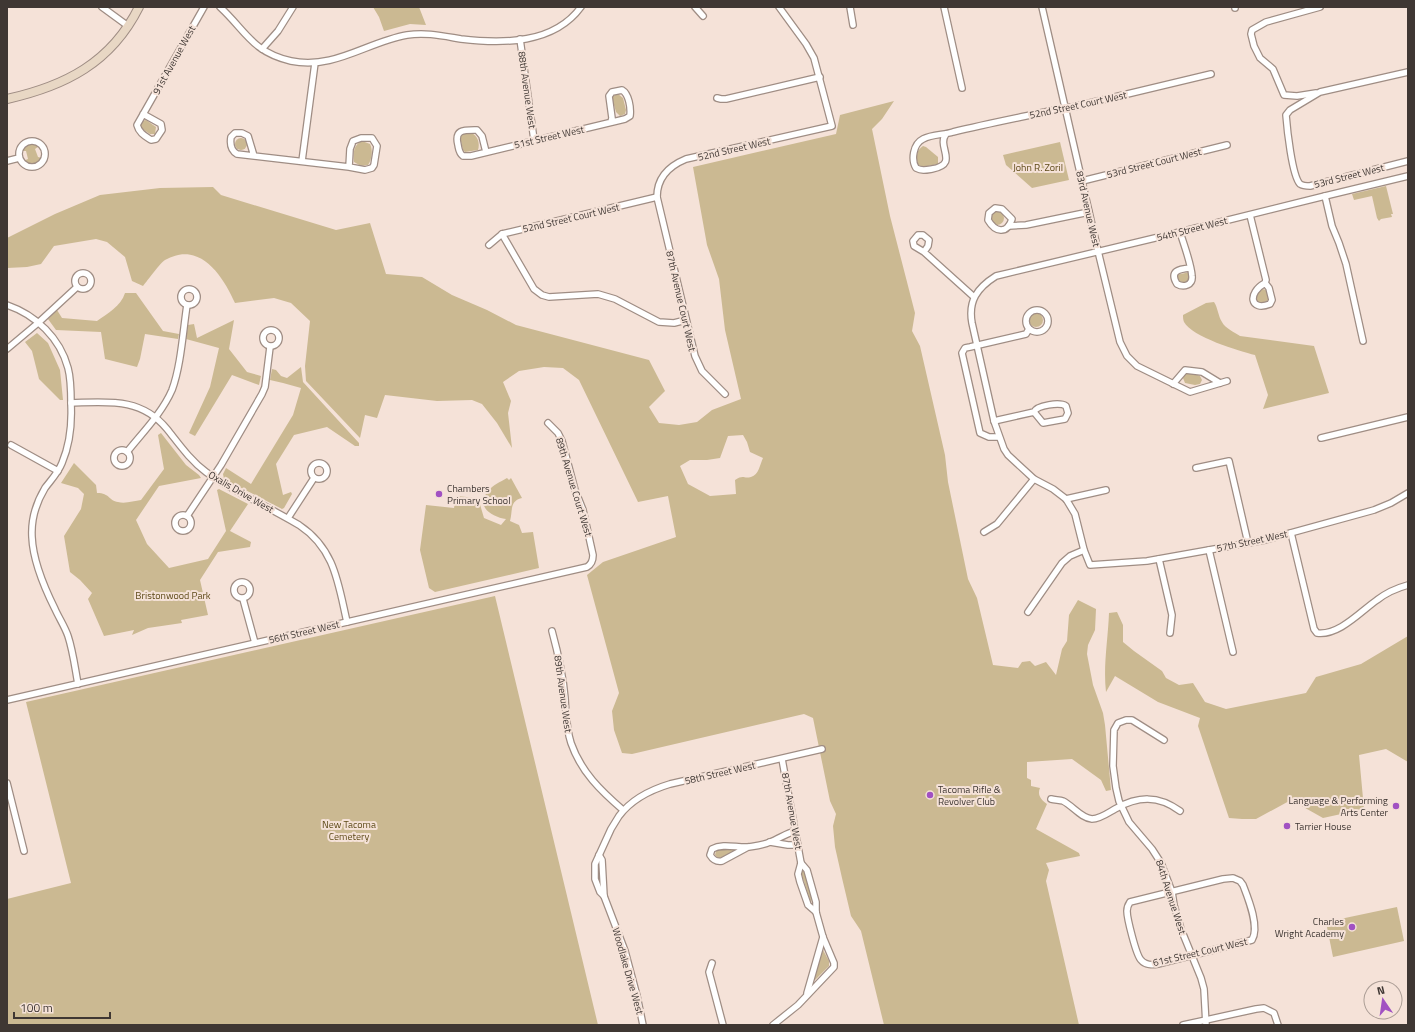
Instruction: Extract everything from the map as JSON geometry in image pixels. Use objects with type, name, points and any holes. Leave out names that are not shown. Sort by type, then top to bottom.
[{"type":"street","points":[[102,7],[128,26]]},
{"type":"street","points":[[7,99],[39,91],[73,76],[102,55],[128,26],[139,7]]},
{"type":"street","name":"91st Avenue West","points":[[144,114],[161,124],[162,130],[156,139],[151,140],[139,131],[136,125],[144,114],[204,7]]},
{"type":"street","points":[[220,7],[248,38],[267,53],[276,57],[297,62],[315,63],[331,60],[398,37],[414,34],[430,34],[483,40],[520,39]]},
{"type":"street","points":[[262,49],[278,31],[293,7]]},
{"type":"street","name":"88th Avenue West","points":[[534,140],[520,39],[541,36],[559,28],[569,21],[581,7]]},
{"type":"street","points":[[695,7],[703,16]]},
{"type":"street","points":[[717,98],[726,99],[820,77],[814,58],[806,44],[779,7]]},
{"type":"street","points":[[850,7],[853,25]]},
{"type":"street","points":[[944,7],[962,88]]},
{"type":"street","name":"83rd Avenue West","points":[[1044,7],[1064,108],[1118,335],[1123,349],[1137,366],[1190,392],[1227,381]]},
{"type":"street","points":[[1320,7],[1266,22],[1252,30],[1251,34],[1254,46],[1260,58],[1273,69],[1284,95],[1297,96],[1320,92]]},
{"type":"street","points":[[302,161],[315,63]]},
{"type":"street","name":"53rd Street West","points":[[1408,72],[1320,92],[1290,110],[1286,115],[1294,171],[1300,184],[1310,186],[1408,161]]},
{"type":"street","name":"52nd Street Court West","points":[[946,134],[943,140],[946,158],[944,163],[937,168],[923,170],[916,168],[913,157],[920,140],[926,137],[1073,107],[1210,74]]},
{"type":"street","name":"52nd Street West","points":[[657,197],[657,190],[661,179],[679,162],[686,159],[832,126],[820,77]]},
{"type":"street","name":"51st Street West","points":[[486,152],[482,136],[477,130],[459,132],[457,135],[456,138],[460,153],[463,156],[471,156],[625,119],[630,116],[630,109],[627,94],[622,90],[612,92],[609,96],[612,122]]},
{"type":"street","points":[[254,156],[248,136],[242,133],[235,133],[231,136],[231,146],[235,153],[254,156],[349,167],[365,170],[372,168],[374,165],[377,146],[372,138],[361,138],[354,141],[350,149],[349,167]]},
{"type":"street","points":[[30,141],[38,143],[44,149],[44,158],[40,165],[36,167],[28,167],[24,165],[19,158],[19,149],[30,141]]},
{"type":"street","name":"53rd Street Court West","points":[[1082,181],[1227,145]]},
{"type":"street","points":[[7,161],[19,158]]},
{"type":"street","name":"54th Street West","points":[[974,297],[980,288],[996,276],[1408,176]]},
{"type":"street","points":[[1325,196],[1332,226],[1346,264],[1363,341]]},
{"type":"street","name":"52nd Street Court West","points":[[489,245],[502,234],[657,197]]},
{"type":"street","name":"87th Avenue Court West","points":[[657,197],[697,364],[712,383],[725,394]]},
{"type":"street","points":[[1009,226],[1012,219],[1002,209],[995,208],[990,213],[988,220],[994,228],[1002,230],[1009,226],[1026,225],[1089,212]]},
{"type":"street","points":[[1250,215],[1266,280],[1265,283]]},
{"type":"street","points":[[1180,232],[1190,268]]},
{"type":"street","points":[[502,234],[534,290],[542,295],[549,297],[598,294],[615,299],[659,322],[674,323],[686,320]]},
{"type":"street","points":[[924,252],[974,297],[971,317],[994,421],[999,437],[1008,455],[1034,479],[1053,489],[1066,499],[1075,514],[1084,550],[1070,556],[1062,563],[1028,612]]},
{"type":"street","points":[[7,349],[77,287]]},
{"type":"street","points":[[7,305],[24,313],[38,323],[53,337],[64,355],[70,375],[71,425],[69,442],[58,472],[46,488],[35,509],[32,520],[32,538],[43,582],[68,636],[78,684]]},
{"type":"street","points":[[127,452],[164,404],[174,383],[187,305]]},
{"type":"street","points":[[1034,310],[1044,313],[1047,323],[1044,329],[1037,332],[1029,329],[1026,320],[1028,314],[1034,310]]},
{"type":"street","points":[[999,437],[989,437],[980,433],[976,422],[962,353],[965,348],[1026,334],[1029,329]]},
{"type":"street","points":[[187,516],[213,477],[262,394],[265,387],[270,347]]},
{"type":"street","points":[[1173,384],[1185,370],[1202,372],[1220,383]]},
{"type":"street","name":"Oxalis Drive West","points":[[71,403],[115,402],[139,408],[155,417],[187,455],[213,477],[288,518],[310,532],[327,553],[335,571],[347,622]]},
{"type":"street","points":[[994,421],[1034,412],[1037,408],[1060,404],[1066,406],[1068,413],[1065,419],[1043,423],[1034,412]]},
{"type":"street","points":[[1321,438],[1408,417]]},
{"type":"street","name":"89th Avenue Court West","points":[[548,423],[558,433],[562,441],[574,490],[583,510],[593,555]]},
{"type":"street","points":[[11,445],[58,472]]},
{"type":"street","points":[[1196,468],[1229,461],[1248,543]]},
{"type":"street","points":[[288,518],[314,478]]},
{"type":"street","points":[[984,532],[997,524],[1034,479]]},
{"type":"street","points":[[1066,499],[1106,490]]},
{"type":"street","name":"57th Street West","points":[[1084,550],[1090,565],[1159,559],[1248,543],[1291,533],[1374,510],[1391,503],[1408,493]]},
{"type":"street","points":[[1291,533],[1314,629],[1317,633],[1328,632],[1341,626],[1352,620],[1385,595],[1408,585]]},
{"type":"street","points":[[1209,550],[1233,652]]},
{"type":"street","name":"56th Street West","points":[[7,700],[584,568],[591,564],[594,559],[593,555]]},
{"type":"street","points":[[1159,559],[1172,615],[1170,633]]},
{"type":"street","points":[[243,598],[255,643]]},
{"type":"street","name":"89th Avenue West","points":[[552,631],[562,675],[567,726],[571,744],[582,766],[592,781],[605,795],[623,810]]},
{"type":"street","name":"84th Avenue West","points":[[1164,740],[1132,720],[1126,720],[1118,723],[1114,730],[1114,780],[1121,806],[1134,828],[1157,855],[1172,892],[1181,929],[1203,984],[1206,1023]]},
{"type":"street","name":"58th Street West","points":[[623,810],[638,799],[662,787],[822,749]]},
{"type":"street","name":"87th Avenue West","points":[[782,759],[801,863],[798,874],[808,905],[816,912]]},
{"type":"street","points":[[7,783],[24,851]]},
{"type":"street","points":[[1051,799],[1063,801],[1083,815],[1092,819],[1100,817],[1121,806],[1140,799],[1154,800],[1171,804],[1180,811]]},
{"type":"street","name":"Woodlake Drive West","points":[[623,810],[611,830],[595,864],[595,879],[600,892],[604,896],[625,951],[643,1025]]},
{"type":"street","points":[[748,847],[718,862],[710,855],[712,849],[721,846],[748,847],[770,842],[787,833],[796,831]]},
{"type":"street","points":[[770,842],[798,845]]},
{"type":"street","name":"87th Avenue West","points":[[801,863],[807,870],[816,902],[816,912],[823,937],[834,963],[834,967],[806,996]]},
{"type":"street","name":"61st Street Court West","points":[[1222,879],[1236,879],[1242,885],[1253,916],[1256,929],[1254,937],[1248,942],[1158,964],[1151,965],[1140,960],[1136,951],[1127,911],[1129,903],[1172,892],[1222,879]]},
{"type":"street","points":[[772,1025],[798,1005],[806,996],[823,937]]},
{"type":"street","points":[[712,963],[709,972],[723,1025]]},
{"type":"street","points":[[1183,1025],[1206,1023],[1261,1008],[1274,1013],[1278,1025]]},
{"type":"green space","points":[[373,7],[419,7],[426,25],[410,24],[384,31],[379,17]]},
{"type":"green space","points":[[618,94],[623,98],[626,110],[625,114],[620,116],[616,112],[612,98]]},
{"type":"green space","points":[[894,101],[882,119],[872,129],[890,216],[915,313],[912,331],[920,346],[945,455],[948,482],[968,579],[977,598],[993,665],[1018,668],[1022,662],[1030,661],[1035,666],[1046,662],[1056,675],[1062,649],[1067,641],[1069,615],[1078,600],[1096,609],[1095,630],[1088,645],[1087,654],[1093,685],[1103,713],[1111,790],[1106,791],[1101,780],[1072,759],[1027,762],[1027,778],[1031,780],[1031,786],[1040,788],[1040,797],[1047,804],[1036,829],[1079,853],[1080,856],[1046,863],[1049,870],[1046,881],[1079,1025],[884,1025],[861,931],[851,916],[842,878],[835,847],[833,826],[836,814],[830,801],[813,718],[804,714],[632,754],[622,753],[614,730],[612,711],[619,693],[587,575],[603,562],[676,537],[668,496],[638,502],[579,380],[563,368],[544,367],[519,371],[503,382],[511,401],[508,413],[512,448],[497,423],[482,404],[472,400],[437,401],[385,395],[377,418],[365,415],[360,438],[306,381],[305,366],[310,321],[291,303],[274,298],[235,303],[217,272],[209,264],[199,258],[189,254],[178,255],[165,260],[143,286],[132,281],[125,257],[107,242],[96,239],[54,246],[41,264],[27,267],[7,268],[7,238],[55,214],[100,195],[160,188],[213,187],[221,195],[336,230],[370,223],[386,274],[422,277],[452,295],[487,310],[516,325],[649,360],[665,391],[649,407],[659,423],[679,425],[697,422],[712,410],[741,399],[725,330],[719,279],[707,245],[693,167],[836,134],[840,115]],"holes":[[[743,435],[750,452],[763,458],[758,472],[754,476],[740,477],[735,480],[736,494],[710,496],[688,484],[680,466],[690,460],[720,458],[728,436]]]},
{"type":"green space","points":[[146,120],[156,127],[155,134],[150,134],[141,128],[140,124],[142,121]]},
{"type":"green space","points":[[471,133],[478,140],[478,150],[465,152],[463,150],[460,137],[462,134]]},
{"type":"green space","points":[[239,138],[243,138],[247,144],[243,150],[239,150],[235,146],[235,142]]},
{"type":"green space","points":[[362,141],[370,144],[372,154],[368,165],[361,166],[354,162],[354,150],[355,147]]},
{"type":"green space","name":"John R. Zoril","points":[[1060,142],[1069,180],[1032,188],[1006,165],[1003,155]]},
{"type":"green space","points":[[32,143],[39,146],[35,149],[38,157],[42,158],[34,165],[23,161],[28,159],[26,151],[21,151],[25,146]]},
{"type":"green space","points":[[923,146],[938,157],[938,164],[923,167],[918,165],[917,154]]},
{"type":"green space","points":[[1386,186],[1393,214],[1391,214],[1392,217],[1381,219],[1379,221],[1372,196],[1354,200],[1352,194]]},
{"type":"green space","points":[[997,211],[1002,213],[1004,218],[1002,223],[997,225],[992,223],[990,218],[992,213]]},
{"type":"green space","points":[[1190,272],[1191,278],[1188,282],[1177,282],[1176,275]]},
{"type":"green space","points":[[1259,289],[1265,289],[1269,293],[1269,299],[1265,303],[1259,303],[1255,299],[1255,293]]},
{"type":"green space","points":[[125,293],[136,293],[163,331],[179,334],[178,339],[145,334],[137,367],[105,359],[101,332],[56,330],[48,319],[57,310],[62,318],[97,321],[117,306]]},
{"type":"green space","points":[[1214,302],[1223,324],[1240,336],[1314,346],[1329,393],[1263,409],[1268,395],[1255,355],[1216,343],[1196,333],[1184,322],[1183,315],[1206,303]]},
{"type":"green space","points":[[1033,313],[1039,313],[1043,317],[1043,323],[1039,327],[1033,327],[1029,323],[1029,317]]},
{"type":"green space","points":[[234,320],[229,349],[247,372],[261,376],[259,385],[232,375],[195,436],[189,433],[210,387],[219,348],[186,339],[188,325],[194,324],[197,338]]},
{"type":"green space","points":[[37,333],[48,343],[60,370],[63,400],[60,400],[39,379],[32,351],[25,342]]},
{"type":"green space","points":[[301,367],[303,382],[359,443],[359,446],[355,446],[327,427],[294,435],[276,464],[283,495],[291,492],[292,494],[282,509],[224,479],[223,474],[226,468],[251,484],[293,415],[301,388],[270,380],[272,369],[276,370],[281,376],[287,378]]},
{"type":"green space","points":[[1187,371],[1200,376],[1202,380],[1200,384],[1195,385],[1185,383],[1183,378]]},
{"type":"green space","name":"Bristonwood Park","points":[[161,433],[186,465],[201,478],[159,486],[136,520],[147,544],[169,568],[208,559],[226,531],[217,490],[219,489],[248,504],[230,531],[251,542],[250,547],[218,552],[200,580],[208,615],[181,620],[182,623],[148,628],[132,635],[134,630],[104,636],[88,599],[92,593],[70,572],[64,536],[81,509],[84,494],[78,488],[61,483],[74,463],[96,485],[97,493],[104,494],[121,503],[141,500],[164,469],[158,435]]},
{"type":"green space","points":[[507,478],[509,480],[511,478],[522,498],[515,501],[513,504],[510,521],[519,525],[522,533],[533,532],[539,568],[435,592],[429,588],[420,550],[426,505],[454,508],[456,496],[477,498],[484,518],[501,525],[506,519],[495,516],[487,510],[483,502],[484,497],[490,489]]},
{"type":"green space","name":"New Tacoma Cemetery","points":[[495,596],[598,1025],[7,1025],[7,899],[71,883],[26,702]]},
{"type":"green space","points":[[1117,612],[1123,625],[1123,642],[1162,671],[1166,678],[1179,685],[1193,683],[1205,702],[1226,709],[1306,693],[1316,677],[1361,664],[1408,636],[1408,762],[1386,749],[1359,755],[1364,809],[1323,818],[1291,800],[1256,819],[1229,818],[1198,726],[1200,718],[1158,702],[1115,676],[1106,692],[1105,663],[1109,613]]},
{"type":"green space","points":[[739,848],[735,852],[726,856],[718,858],[715,855],[716,851],[718,850]]},
{"type":"green space","points":[[802,870],[805,873],[812,898],[811,903],[801,872]]},
{"type":"green space","points":[[1397,907],[1404,941],[1333,957],[1326,922]]},
{"type":"green space","points":[[823,950],[829,961],[829,966],[815,980],[814,978]]},
{"type":"place","name":"Chambers Primary School","points":[[439,494]]},
{"type":"place","name":"Tacoma Rifle & Revolver Club","points":[[930,795]]},
{"type":"place","name":"Language & Performing Arts Center","points":[[1396,806]]},
{"type":"place","name":"Tarrier House","points":[[1287,826]]},
{"type":"place","name":"Charles Wright Academy","points":[[1352,927]]}]
